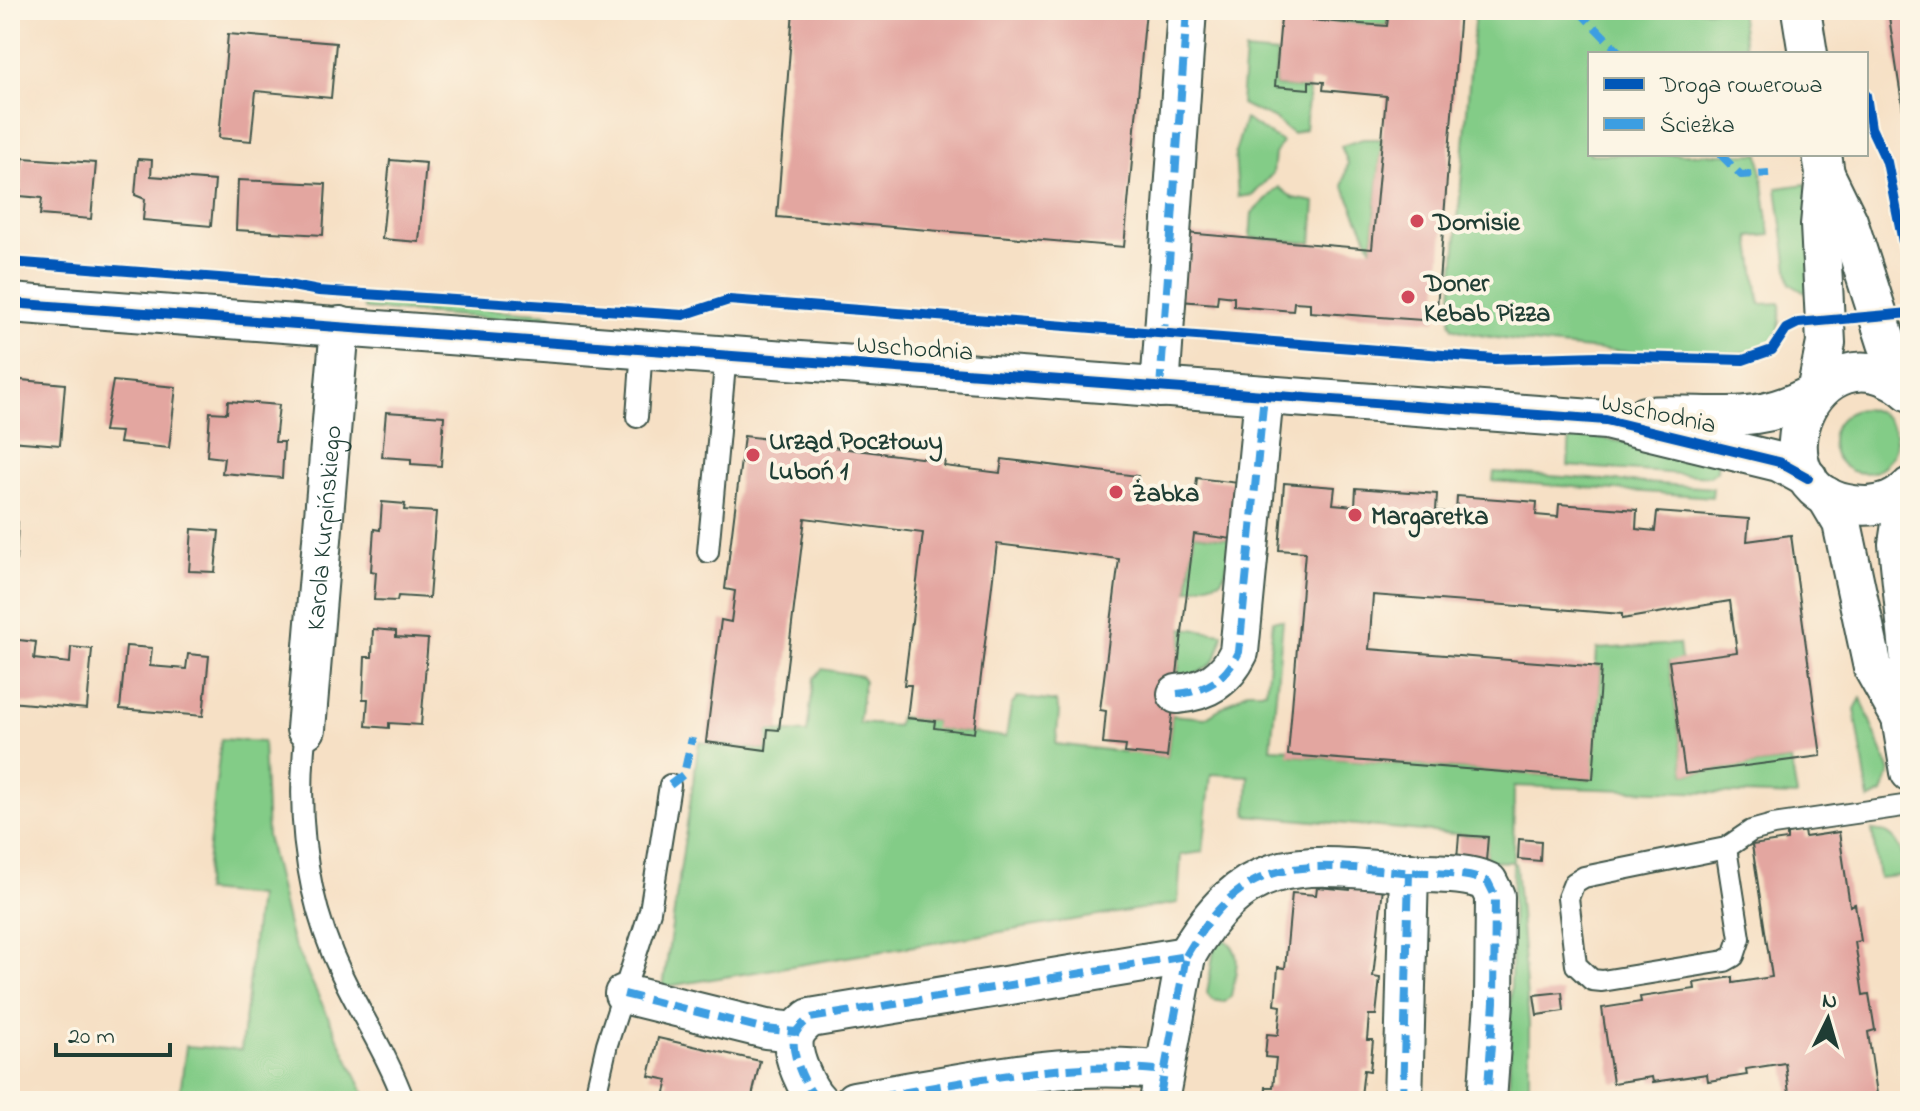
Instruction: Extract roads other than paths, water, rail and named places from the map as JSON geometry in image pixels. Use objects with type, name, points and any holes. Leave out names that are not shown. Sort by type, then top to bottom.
[{"type":"street","points":[[1160,388],[1187,10]]},
{"type":"street","points":[[1801,10],[1808,52]]},
{"type":"street","points":[[1823,164],[1858,245],[1887,343],[1910,392]]},
{"type":"street","points":[[1823,164],[1820,225],[1826,343],[1816,392],[1807,405],[1797,434],[1801,464],[1842,523],[1873,668],[1901,718]]},
{"type":"street","name":"Wschodnia","points":[[10,303],[1606,420],[1661,415],[1749,417],[1793,406],[1843,377],[1858,374],[1886,377],[1910,392]]},
{"type":"street","name":"Karola Kurpińskiego","points":[[306,729],[340,326]]},
{"type":"street","points":[[1177,694],[1210,686],[1223,676],[1239,652],[1264,395]]},
{"type":"street","name":"Wschodnia","points":[[1606,420],[1779,462],[1846,504],[1867,507],[1888,502],[1908,489]]},
{"type":"street","points":[[1908,489],[1898,544],[1910,661],[1901,718],[1910,772]]},
{"type":"street","points":[[854,1101],[1059,1069],[1119,1066],[1162,1086],[1186,956],[1220,906],[1269,874],[1318,864],[1481,879],[1494,888],[1494,1002],[1487,1101]]},
{"type":"street","points":[[1403,1101],[1409,872]]},
{"type":"street","points":[[818,1101],[810,1092],[794,1047],[796,1032],[810,1018],[1186,956]]},
{"type":"street","points":[[624,994],[766,1029],[796,1032]]},
{"type":"lane","points":[[637,417],[642,348]]},
{"type":"lane","points":[[708,552],[726,354]]},
{"type":"lane","points":[[306,729],[301,777],[302,820],[307,863],[320,916],[340,972],[394,1073],[404,1101]]},
{"type":"lane","points":[[594,1101],[650,911],[670,785]]},
{"type":"lane","points":[[1726,848],[1740,938],[1734,956],[1725,961],[1602,981],[1582,974],[1576,965],[1568,898],[1574,883],[1584,877],[1726,848],[1751,831],[1773,825],[1910,805]]},
{"type":"place","name":"Domisie","points":[[1417,221]]},
{"type":"place","name":"Doner Kebab Pizza","points":[[1408,297]]},
{"type":"place","name":"Urząd Pocztowy Luboń 1","points":[[753,455]]},
{"type":"place","name":"Żabka","points":[[1116,492]]},
{"type":"place","name":"Margaretka","points":[[1355,515]]}]
